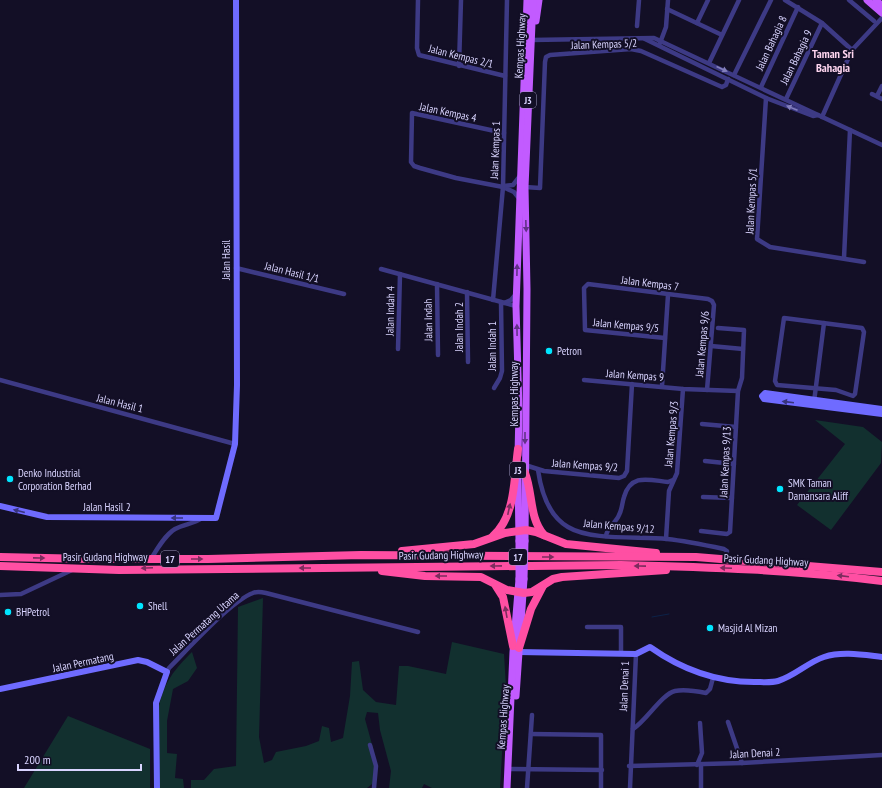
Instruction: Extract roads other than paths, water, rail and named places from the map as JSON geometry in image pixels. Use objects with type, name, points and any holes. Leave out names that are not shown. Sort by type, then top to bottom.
[{"type":"highway","points":[[488,540],[500,528],[508,514],[518,449]]},
{"type":"highway","points":[[525,469],[535,519],[540,530],[545,535]]},
{"type":"highway","points":[[361,555],[450,548],[488,540],[505,533],[522,530],[545,535],[566,544],[696,557]]},
{"type":"highway","name":"Pasir Gudang Highway","points":[[0,557],[151,559],[361,555],[696,557],[882,572]]},
{"type":"highway","name":"Pasir Gudang Highway","points":[[0,566],[75,569],[547,565],[693,566],[831,575],[882,581]]},
{"type":"highway","points":[[344,567],[425,576],[481,577],[503,588],[521,593],[532,592],[546,582],[562,577],[647,573],[693,566]]},
{"type":"highway","points":[[491,582],[501,590],[517,649]]},
{"type":"highway","points":[[517,649],[531,609],[539,591],[546,582]]},
{"type":"main road","points":[[522,0],[528,38]]},
{"type":"main road","name":"Kempas Highway","points":[[507,788],[522,579],[522,530],[525,469],[526,268],[524,187],[528,38],[527,0]]},
{"type":"main road","name":"Kempas Highway","points":[[522,530],[518,449],[519,410],[516,306],[518,197],[528,38],[532,30],[533,0]]},
{"type":"main road","points":[[532,30],[537,17],[538,0]]},
{"type":"main road","points":[[867,0],[882,12]]},
{"type":"main road","points":[[876,0],[882,12]]},
{"type":"main road","points":[[516,306],[523,298],[526,268]]},
{"type":"main road","name":"Kempas Highway","points":[[510,788],[517,649]]},
{"type":"street","name":"Jalan Hasil","points":[[216,518],[235,444],[236,0]]},
{"type":"street","name":"Jalan Kempas 2/1","points":[[418,0],[417,48],[419,55],[505,76]]},
{"type":"street","points":[[459,66],[461,0]]},
{"type":"street","name":"Jalan Kempas 1","points":[[493,300],[503,186],[507,0]]},
{"type":"street","points":[[637,26],[639,0]]},
{"type":"street","points":[[660,43],[666,27],[668,0]]},
{"type":"street","points":[[697,23],[708,0]]},
{"type":"street","points":[[709,63],[739,0]]},
{"type":"street","points":[[734,75],[770,0]]},
{"type":"street","points":[[785,0],[822,23],[852,50]]},
{"type":"street","points":[[849,0],[882,27]]},
{"type":"street","name":"Jalan Bahagia 8","points":[[760,87],[798,7]]},
{"type":"street","points":[[668,9],[722,35]]},
{"type":"street","points":[[820,116],[852,50],[876,22],[882,12]]},
{"type":"street","name":"Jalan Bahagia 9","points":[[786,99],[822,23]]},
{"type":"street","points":[[528,38],[651,38],[766,98],[813,116],[820,116]]},
{"type":"street","points":[[660,43],[709,63],[882,145]]},
{"type":"street","name":"Jalan Kempas 5/2","points":[[524,187],[540,188],[546,57],[550,55],[631,49],[641,51],[722,87],[726,85],[728,79]]},
{"type":"street","points":[[872,94],[880,98],[882,86]]},
{"type":"street","name":"Jalan Kempas 5/1","points":[[766,98],[757,239],[770,247],[864,262]]},
{"type":"street","name":"Jalan Kempas 4","points":[[503,186],[456,178],[414,166],[411,162],[411,114],[414,112],[504,133]]},
{"type":"street","points":[[844,258],[850,130]]},
{"type":"street","points":[[503,186],[513,185],[520,176]]},
{"type":"street","points":[[503,186],[514,192],[518,197]]},
{"type":"street","name":"Jalan Hasil 1/1","points":[[236,268],[344,294]]},
{"type":"street","name":"Jalan Indah","points":[[381,269],[516,306]]},
{"type":"street","name":"Jalan Indah 4","points":[[398,349],[400,274]]},
{"type":"street","name":"Jalan Indah","points":[[437,284],[438,355]]},
{"type":"street","name":"Jalan Kempas 7","points":[[585,330],[583,293],[585,285],[588,284],[708,299],[712,301]]},
{"type":"street","name":"Jalan Indah 2","points":[[467,292],[468,362]]},
{"type":"street","points":[[502,302],[511,300],[516,294]]},
{"type":"street","points":[[662,386],[668,295]]},
{"type":"street","name":"Jalan Kempas 9/6","points":[[707,390],[714,305],[712,301]]},
{"type":"street","name":"Jalan Indah 1","points":[[494,388],[502,371],[502,302]]},
{"type":"street","points":[[784,318],[824,323],[862,328],[864,332],[855,394],[853,396],[836,390],[777,385],[775,381],[784,318]]},
{"type":"street","points":[[813,402],[824,323]]},
{"type":"street","name":"Jalan Kempas 9/13","points":[[702,531],[729,534],[738,391],[742,378],[744,330],[718,328]]},
{"type":"street","name":"Jalan Kempas 9/5","points":[[585,330],[665,338]]},
{"type":"street","points":[[711,346],[743,349]]},
{"type":"street","name":"Jalan Hasil 1","points":[[0,380],[235,444]]},
{"type":"street","name":"Jalan Kempas 9","points":[[584,380],[683,389],[738,391]]},
{"type":"street","name":"Jalan Kempas 9/2","points":[[525,469],[619,478],[624,476],[627,471],[632,384]]},
{"type":"street","name":"Jalan Kempas 9/3","points":[[666,539],[669,491],[676,473],[683,389]]},
{"type":"street","points":[[882,409],[813,402],[764,399],[762,396],[765,393],[813,402],[882,414]]},
{"type":"street","points":[[702,424],[736,427]]},
{"type":"street","points":[[705,462],[734,464]]},
{"type":"street","name":"Jalan Kempas 9/12","points":[[538,470],[547,503],[553,513],[562,523],[576,530],[606,536],[666,539],[724,549],[727,551],[726,559]]},
{"type":"street","points":[[606,536],[608,529],[619,516],[625,492],[630,484],[639,480],[668,482],[673,480]]},
{"type":"street","points":[[703,496],[732,498]]},
{"type":"street","name":"Jalan Hasil 2","points":[[0,506],[47,517],[216,518]]},
{"type":"street","points":[[151,559],[166,537],[175,530],[195,523],[202,518]]},
{"type":"street","points":[[0,595],[21,594],[75,569]]},
{"type":"street","name":"Jalan Permatang Utama","points":[[157,788],[156,703],[169,668],[218,620],[241,600],[254,592],[266,593],[418,632]]},
{"type":"street","points":[[587,627],[621,627],[621,653]]},
{"type":"street","points":[[636,654],[650,647],[684,668],[714,678],[740,682],[770,682],[789,677],[823,657],[833,655],[882,657]]},
{"type":"street","name":"Jalan Denai 1","points":[[517,649],[636,654],[633,729],[629,766],[630,788]]},
{"type":"street","name":"Jalan Permatang","points":[[0,689],[138,660],[147,662],[168,672]]},
{"type":"street","points":[[633,729],[641,723],[669,693],[683,690],[706,692],[710,689],[714,678]]},
{"type":"street","points":[[527,788],[532,715]]},
{"type":"street","points":[[728,722],[742,763]]},
{"type":"street","points":[[700,723],[702,753],[699,764],[701,788]]},
{"type":"street","points":[[531,734],[601,735],[601,788]]},
{"type":"street","points":[[370,744],[376,766],[374,788]]},
{"type":"street","name":"Jalan Denai 2","points":[[629,766],[742,763],[882,755]]},
{"type":"street","points":[[511,769],[602,770]]},
{"type":"waterway","points":[[652,617],[669,614]]},
{"type":"place","name":"Petron","points":[[549,351]]},
{"type":"place","name":"Denko Industrial Corporation Berhad","points":[[10,479]]},
{"type":"place","name":"SMK Taman Damansara Aliff","points":[[780,489]]},
{"type":"place","name":"Shell","points":[[140,606]]},
{"type":"place","name":"BHPetrol","points":[[8,612]]},
{"type":"place","name":"Masjid Al Mizan","points":[[710,628]]},
{"type":"district","name":"Taman Sri Bahagia","points":[[833,60]]}]
